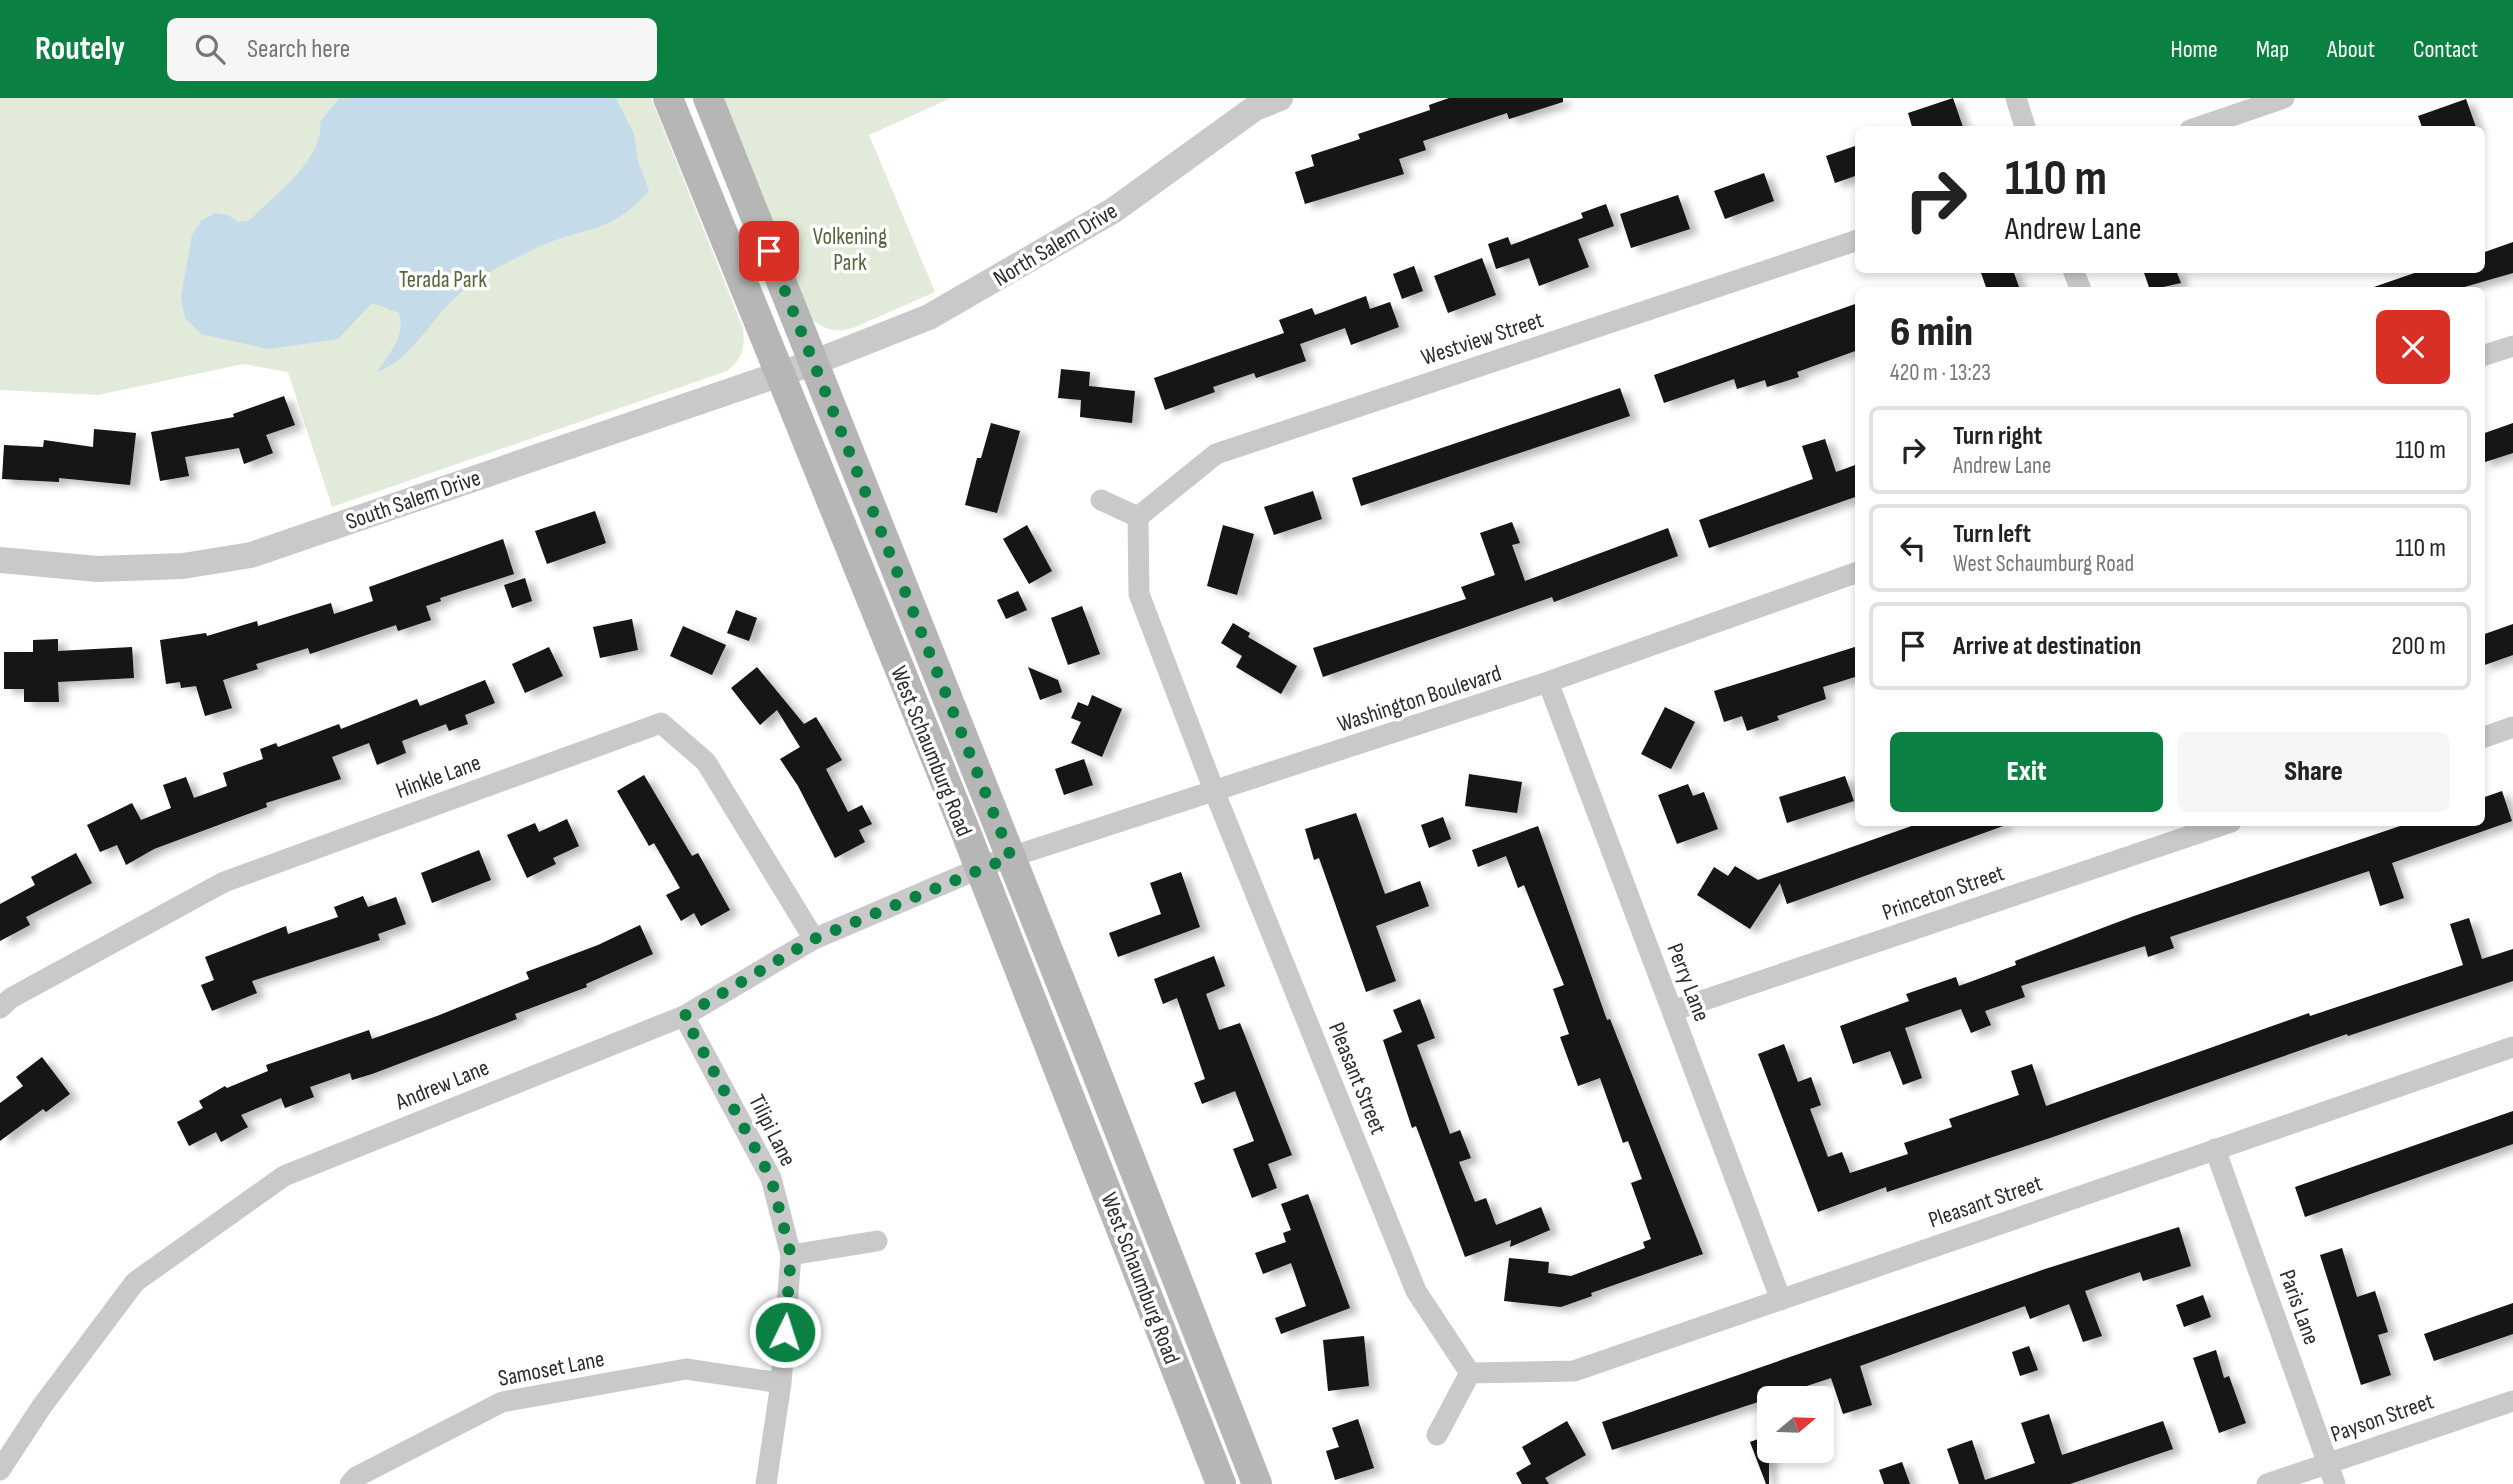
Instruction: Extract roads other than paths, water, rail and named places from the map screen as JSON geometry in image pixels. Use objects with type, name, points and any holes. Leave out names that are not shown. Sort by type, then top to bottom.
[{"type":"main road","name":"West Schaumburg Road","points":[[668,98],[778,373],[994,863],[1256,1484]]},
{"type":"main road","name":"West Schaumburg Road","points":[[708,98],[815,362],[994,863],[1221,1484]]},
{"type":"street","name":"North Salem Drive","points":[[815,362],[929,317],[1114,210],[1255,108],[1280,98]]},
{"type":"street","points":[[2016,98],[2025,126]]},
{"type":"street","points":[[2202,126],[2284,98]]},
{"type":"street","name":"Westview Street","points":[[1138,517],[1216,454],[1855,241]]},
{"type":"street","points":[[2485,355],[2513,346]]},
{"type":"street","name":"South Salem Drive","points":[[0,560],[97,569],[183,566],[251,555],[815,362]]},
{"type":"street","points":[[1101,500],[1138,517],[1139,594],[1215,793]]},
{"type":"street","name":"Washington Boulevard","points":[[994,863],[1548,682],[1855,573]]},
{"type":"street","name":"Perry Lane","points":[[1548,682],[1782,1300]]},
{"type":"street","name":"Hinkle Lane","points":[[0,1008],[11,998],[223,882],[661,723],[706,762],[814,939]]},
{"type":"street","points":[[2485,737],[2513,727]]},
{"type":"street","name":"Pleasant Street","points":[[1215,793],[1416,1291],[1470,1373],[1574,1371],[2513,1047]]},
{"type":"street","name":"Princeton Street","points":[[1672,1011],[2219,826]]},
{"type":"street","name":"Andrew Lane","points":[[0,1470],[42,1406],[135,1282],[284,1176],[684,1016],[814,939],[994,863]]},
{"type":"street","name":"Tilipi Lane","points":[[684,1016],[771,1178],[791,1255],[782,1383],[766,1484]]},
{"type":"street","name":"Paris Lane","points":[[2215,1149],[2335,1484]]},
{"type":"street","points":[[791,1255],[877,1241]]},
{"type":"street","name":"Samoset Lane","points":[[350,1484],[356,1477],[502,1402],[686,1369],[782,1383]]},
{"type":"street","points":[[1437,1435],[1470,1373]]},
{"type":"street","name":"Payson Street","points":[[2267,1484],[2513,1401]]},
{"type":"water","points":[[339,98],[616,98],[634,134],[638,161],[649,191],[635,205],[610,222],[541,246],[474,282],[454,298],[402,357],[377,372],[395,344],[401,321],[399,313],[372,303],[338,339],[268,349],[201,334],[185,318],[181,297],[192,235],[202,220],[215,213],[228,215],[238,222],[250,220],[306,163],[319,136],[320,122]]},
{"type":"park label","name":"Volkening Park","points":[[850,249]]},
{"type":"park label","name":"Terada Park","points":[[443,279]]}]
